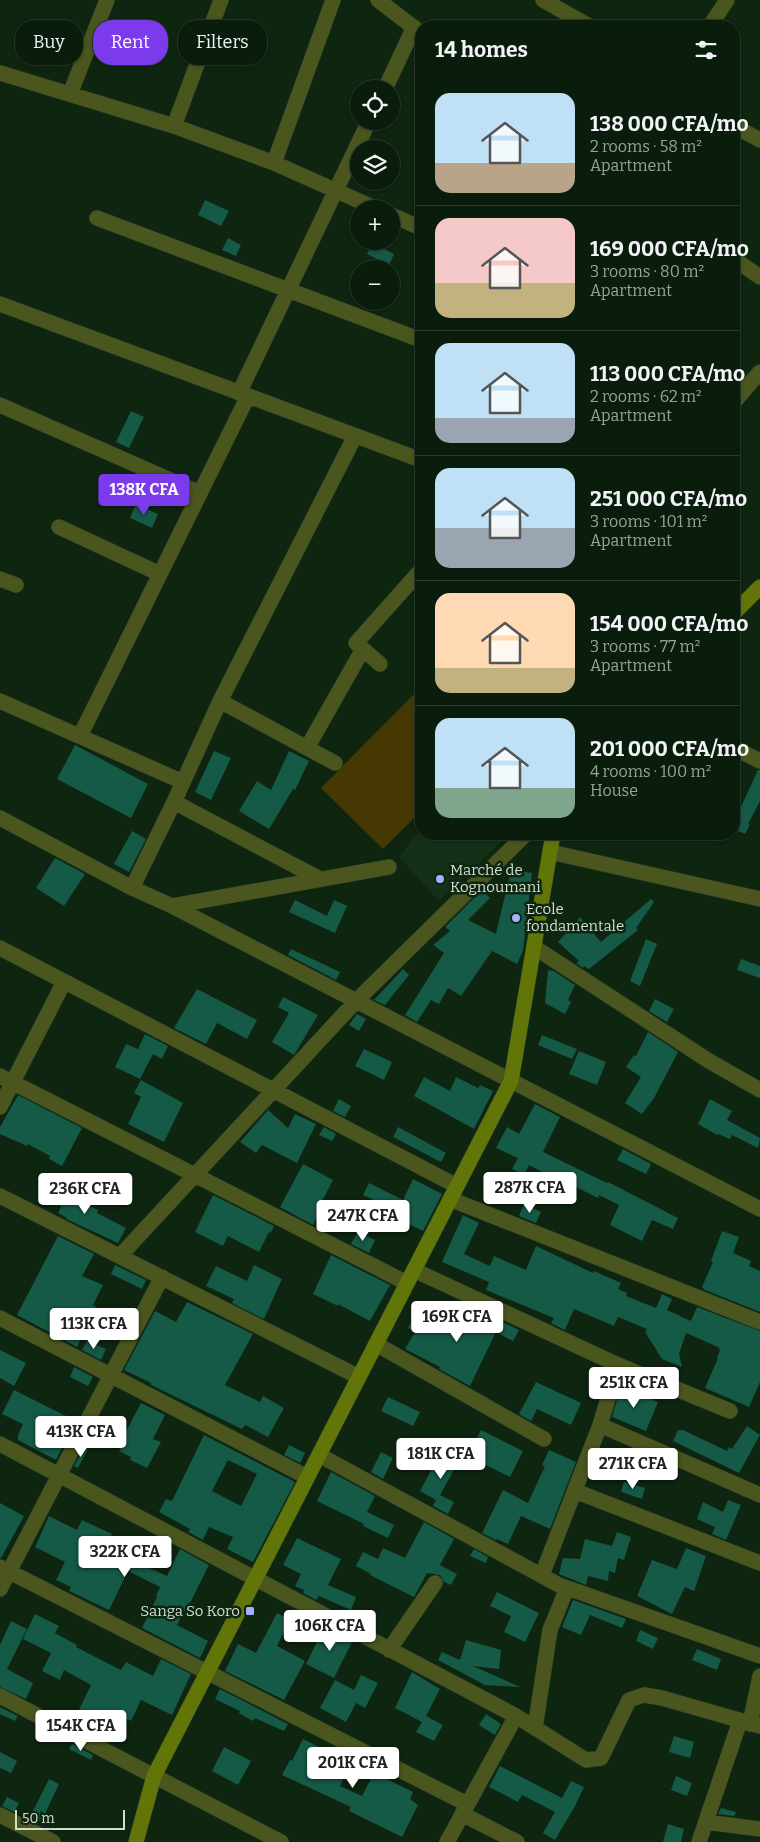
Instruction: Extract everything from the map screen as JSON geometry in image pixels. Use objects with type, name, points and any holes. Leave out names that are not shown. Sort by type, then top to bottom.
[{"type":"street","points":[[70,94],[107,0]]},
{"type":"street","points":[[174,126],[221,0]]},
{"type":"street","points":[[274,163],[333,0]]},
{"type":"street","points":[[378,0],[415,28]]},
{"type":"street","points":[[542,0],[578,20]]},
{"type":"street","points":[[714,20],[727,0]]},
{"type":"street","points":[[390,80],[415,35]]},
{"type":"street","points":[[0,73],[174,126],[274,163],[356,200]]},
{"type":"street","points":[[740,129],[759,137]]},
{"type":"street","points":[[80,736],[200,493],[288,290],[365,130]]},
{"type":"street","points":[[97,218],[415,338]]},
{"type":"street","points":[[400,219],[415,225]]},
{"type":"street","points":[[740,264],[760,277]]},
{"type":"street","points":[[0,304],[415,458]]},
{"type":"street","points":[[740,395],[760,372]]},
{"type":"street","points":[[0,405],[200,493]]},
{"type":"street","points":[[132,888],[220,701],[356,436]]},
{"type":"street","points":[[59,527],[160,574]]},
{"type":"street","points":[[380,664],[356,643],[415,577]]},
{"type":"street","points":[[0,579],[16,586]]},
{"type":"street","points":[[740,607],[760,587]]},
{"type":"street","points":[[307,748],[363,649]]},
{"type":"street","points":[[0,701],[183,782]]},
{"type":"street","points":[[220,701],[335,763]]},
{"type":"street","points":[[740,750],[757,754]]},
{"type":"street","points":[[174,802],[320,879]]},
{"type":"street","points":[[0,818],[132,888],[172,906],[760,1209]]},
{"type":"street","points":[[120,1256],[356,1001],[520,840]]},
{"type":"street","points":[[136,1842],[154,1776],[511,1081],[552,840]]},
{"type":"street","points":[[550,852],[760,899]]},
{"type":"street","points":[[172,906],[389,867]]},
{"type":"street","points":[[534,947],[709,1061],[760,1090]]},
{"type":"street","points":[[0,948],[274,1091],[453,1193],[760,1322]]},
{"type":"street","points":[[0,1107],[6,1079],[64,982]]},
{"type":"street","points":[[6,1079],[196,1175],[410,1276],[730,1411]]},
{"type":"street","points":[[0,1196],[359,1377]]},
{"type":"street","points":[[0,1588],[4,1569],[59,1475],[162,1278]]},
{"type":"street","points":[[0,1318],[307,1477]]},
{"type":"street","points":[[376,1344],[544,1439]]},
{"type":"street","points":[[542,1576],[600,1425],[618,1365]]},
{"type":"street","points":[[600,1425],[760,1495]]},
{"type":"street","points":[[0,1444],[516,1716],[586,1760],[601,1758],[629,1700],[644,1695],[662,1698],[750,1724]]},
{"type":"street","points":[[319,1455],[567,1588],[760,1656]]},
{"type":"street","points":[[575,1491],[760,1563]]},
{"type":"street","points":[[4,1569],[207,1672],[464,1809],[517,1842]]},
{"type":"street","points":[[389,1650],[435,1583]]},
{"type":"street","points":[[535,1728],[550,1630],[567,1588]]},
{"type":"street","points":[[699,1842],[706,1822],[750,1724],[760,1676]]},
{"type":"street","points":[[0,1696],[281,1842]]},
{"type":"street","points":[[447,1842],[516,1716]]},
{"type":"street","points":[[0,1815],[53,1842]]},
{"type":"street","points":[[706,1822],[760,1829]]},
{"type":"shaded area","points":[[415,693],[415,817],[383,849],[321,788]]},
{"type":"shaded area","name":"Marché de Kognoumani","points":[[415,837],[415,840],[503,840],[439,901],[399,857]]},
{"type":"building","points":[[205,200],[229,211],[221,226],[198,215]]},
{"type":"building","points":[[228,238],[241,245],[236,256],[222,250]]},
{"type":"building","points":[[369,250],[386,250],[394,254],[391,260],[379,260],[367,254]]},
{"type":"building","points":[[131,411],[144,417],[129,448],[116,442]]},
{"type":"building","points":[[136,504],[158,514],[152,528],[130,518]]},
{"type":"building","points":[[75,745],[148,784],[131,818],[57,779]]},
{"type":"building","points":[[214,751],[231,758],[211,800],[195,792]]},
{"type":"building","points":[[289,751],[309,761],[295,790],[293,789],[269,829],[239,811],[257,781],[271,790]]},
{"type":"building","points":[[758,770],[760,770],[760,801],[745,834],[740,832],[740,809]]},
{"type":"building","points":[[132,831],[146,839],[129,872],[114,864]]},
{"type":"building","points":[[55,858],[85,874],[64,906],[36,888]]},
{"type":"building","points":[[511,870],[532,873],[523,951],[517,964],[492,951],[461,996],[448,988],[439,1004],[431,1000],[417,1022],[405,1015],[444,953],[433,945],[450,931],[445,927],[482,890],[490,898],[468,920],[496,934]]},
{"type":"building","points":[[651,899],[654,902],[636,928],[638,930],[589,969],[584,966],[583,968],[576,963],[579,961],[558,942],[580,917],[601,942]]},
{"type":"building","points":[[295,900],[327,916],[334,900],[347,906],[335,933],[289,912]]},
{"type":"building","points":[[646,939],[657,944],[640,986],[630,981]]},
{"type":"building","points":[[291,949],[340,972],[336,980],[288,955]]},
{"type":"building","points":[[741,959],[760,966],[760,978],[737,970]]},
{"type":"building","points":[[403,969],[409,975],[385,1005],[374,1000]]},
{"type":"building","points":[[548,970],[554,971],[575,985],[568,1000],[571,1002],[565,1014],[545,1003]]},
{"type":"building","points":[[197,989],[257,1020],[247,1039],[217,1023],[206,1044],[174,1028]]},
{"type":"building","points":[[283,997],[318,1015],[294,1055],[272,1042],[289,1013],[278,1007]]},
{"type":"building","points":[[655,999],[674,1009],[667,1022],[649,1011]]},
{"type":"building","points":[[357,1014],[366,1019],[359,1031],[349,1025]]},
{"type":"building","points":[[648,1032],[678,1052],[654,1098],[642,1114],[625,1103],[641,1077],[626,1067],[634,1055],[636,1056]]},
{"type":"building","points":[[145,1034],[168,1046],[162,1059],[153,1054],[140,1079],[115,1067],[126,1044],[138,1049]]},
{"type":"building","points":[[542,1035],[577,1049],[572,1059],[538,1045]]},
{"type":"building","points":[[364,1049],[392,1062],[384,1080],[355,1066]]},
{"type":"building","points":[[579,1051],[606,1062],[597,1085],[569,1074]]},
{"type":"building","points":[[424,1077],[450,1091],[456,1077],[478,1088],[480,1085],[493,1091],[474,1129],[414,1096]]},
{"type":"building","points":[[141,1080],[183,1103],[164,1142],[128,1124],[141,1097],[134,1093]]},
{"type":"building","points":[[18,1095],[82,1128],[62,1166],[49,1159],[50,1156],[28,1144],[27,1146],[0,1134],[0,1127]]},
{"type":"building","points":[[339,1099],[351,1106],[345,1117],[333,1111]]},
{"type":"building","points":[[710,1099],[732,1111],[727,1120],[760,1138],[758,1148],[732,1135],[730,1139],[717,1135],[698,1124]]},
{"type":"building","points":[[535,1104],[560,1117],[543,1152],[608,1182],[678,1218],[673,1229],[652,1220],[642,1241],[610,1225],[619,1205],[599,1195],[598,1198],[560,1179],[559,1181],[529,1165],[524,1175],[512,1169],[518,1158],[496,1148],[507,1127],[519,1134]]},
{"type":"building","points":[[268,1110],[288,1128],[295,1114],[316,1124],[297,1163],[262,1145],[256,1153],[240,1142]]},
{"type":"building","points":[[324,1127],[336,1134],[332,1141],[319,1135]]},
{"type":"building","points":[[398,1127],[446,1153],[441,1162],[393,1137]]},
{"type":"building","points":[[623,1149],[651,1164],[646,1174],[617,1160]]},
{"type":"building","points":[[303,1164],[333,1180],[320,1205],[323,1206],[313,1225],[280,1207]]},
{"type":"building","points":[[413,1179],[442,1194],[423,1231],[394,1217],[397,1211],[363,1195],[369,1183],[403,1200]]},
{"type":"building","points":[[49,1185],[98,1210],[97,1213],[126,1228],[118,1243],[66,1219],[58,1213],[61,1206],[43,1196]]},
{"type":"building","points":[[213,1195],[274,1226],[259,1252],[228,1236],[223,1246],[195,1232]]},
{"type":"building","points":[[524,1204],[541,1212],[536,1223],[519,1216]]},
{"type":"building","points":[[463,1215],[479,1223],[464,1254],[490,1266],[494,1256],[526,1270],[536,1246],[593,1273],[594,1271],[621,1283],[618,1289],[627,1293],[626,1296],[656,1308],[662,1294],[672,1299],[667,1310],[691,1321],[697,1307],[760,1331],[760,1382],[749,1407],[705,1388],[718,1358],[720,1350],[718,1347],[686,1333],[679,1354],[682,1367],[662,1359],[645,1332],[647,1329],[618,1317],[614,1326],[574,1309],[565,1330],[551,1323],[554,1318],[486,1290],[489,1282],[442,1262]]},
{"type":"building","points":[[722,1231],[739,1237],[733,1253],[751,1261],[749,1266],[760,1271],[760,1312],[705,1290],[702,1287],[713,1262],[711,1261]]},
{"type":"building","points":[[358,1232],[375,1240],[369,1253],[351,1244]]},
{"type":"building","points":[[58,1236],[94,1254],[82,1276],[103,1285],[93,1305],[96,1307],[77,1347],[17,1315]]},
{"type":"building","points":[[331,1255],[390,1285],[370,1321],[338,1304],[338,1306],[313,1294]]},
{"type":"building","points":[[115,1265],[146,1280],[142,1289],[111,1274]]},
{"type":"building","points":[[254,1265],[282,1279],[264,1319],[232,1303],[234,1299],[206,1286],[216,1266],[247,1281]]},
{"type":"building","points":[[187,1302],[253,1334],[225,1385],[260,1402],[263,1396],[284,1408],[268,1437],[245,1425],[242,1429],[124,1370],[155,1311],[176,1322]]},
{"type":"building","points":[[474,1308],[519,1330],[513,1341],[496,1332],[470,1386],[439,1369],[440,1367],[405,1349],[415,1332],[408,1328],[416,1311],[461,1334]]},
{"type":"building","points":[[87,1341],[106,1349],[101,1360],[82,1350]]},
{"type":"building","points":[[0,1350],[26,1363],[14,1386],[0,1378]]},
{"type":"building","points":[[74,1367],[93,1377],[88,1386],[70,1377]]},
{"type":"building","points":[[536,1382],[581,1403],[571,1425],[537,1409],[531,1421],[519,1414]]},
{"type":"building","points":[[621,1386],[658,1402],[646,1431],[612,1417]]},
{"type":"building","points":[[14,1390],[76,1421],[56,1460],[18,1440],[23,1424],[2,1414]]},
{"type":"building","points":[[388,1397],[420,1412],[413,1426],[381,1411]]},
{"type":"building","points":[[141,1403],[165,1415],[153,1439],[161,1442],[147,1468],[130,1460],[131,1457],[119,1451],[123,1443],[121,1441]]},
{"type":"building","points":[[747,1426],[760,1435],[739,1473],[673,1441],[678,1430],[683,1430],[727,1451],[729,1447],[732,1449]]},
{"type":"building","points":[[481,1430],[523,1451],[510,1477],[468,1456]]},
{"type":"building","points":[[204,1435],[295,1482],[253,1562],[227,1549],[233,1537],[209,1527],[203,1540],[188,1532],[190,1529],[159,1512],[166,1499],[172,1501]],"holes":[[[228,1460],[257,1474],[241,1506],[212,1491]]]},
{"type":"building","points":[[289,1445],[305,1453],[300,1463],[284,1455]]},
{"type":"building","points":[[84,1448],[88,1449],[78,1468],[74,1466]]},
{"type":"building","points":[[443,1448],[461,1457],[440,1495],[454,1502],[448,1514],[433,1506],[436,1500],[420,1491]]},
{"type":"building","points":[[549,1450],[576,1462],[550,1529],[521,1516],[508,1544],[482,1533],[503,1490],[528,1503],[545,1466],[542,1465]]},
{"type":"building","points":[[381,1452],[393,1458],[383,1479],[371,1472]]},
{"type":"building","points":[[331,1472],[375,1496],[367,1512],[394,1525],[388,1538],[317,1501]]},
{"type":"building","points":[[624,1482],[645,1488],[642,1499],[621,1492]]},
{"type":"building","points":[[728,1500],[741,1505],[726,1540],[712,1534],[715,1527],[697,1519],[703,1502],[723,1512]]},
{"type":"building","points":[[0,1503],[24,1516],[1,1558],[0,1558]]},
{"type":"building","points":[[49,1516],[77,1530],[82,1520],[112,1534],[105,1548],[167,1576],[180,1549],[209,1565],[177,1625],[208,1641],[200,1658],[142,1628],[160,1587],[128,1571],[109,1610],[69,1591],[71,1587],[56,1580],[65,1562],[35,1547]]},
{"type":"building","points":[[424,1522],[454,1539],[440,1565],[457,1574],[451,1585],[444,1582],[440,1575],[427,1573],[414,1597],[356,1566],[363,1552],[378,1559],[383,1548],[405,1558]]},
{"type":"building","points":[[617,1532],[631,1537],[624,1560],[618,1558],[615,1573],[609,1571],[608,1581],[588,1576],[586,1585],[559,1574],[563,1558],[580,1559],[585,1539],[612,1546]]},
{"type":"building","points":[[297,1538],[341,1559],[328,1585],[356,1597],[351,1610],[319,1596],[316,1600],[303,1593],[304,1590],[295,1586],[301,1574],[283,1565]]},
{"type":"building","points":[[686,1548],[706,1556],[694,1591],[685,1587],[672,1614],[637,1596],[652,1560],[677,1569]]},
{"type":"building","points":[[474,1549],[488,1557],[486,1563],[470,1556]]},
{"type":"building","points":[[497,1592],[539,1613],[525,1642],[504,1632],[511,1616],[490,1606]]},
{"type":"building","points":[[573,1600],[626,1619],[622,1628],[590,1615],[581,1635],[562,1627]]},
{"type":"building","points":[[295,1610],[309,1617],[306,1622],[293,1615]]},
{"type":"building","points":[[277,1613],[290,1619],[277,1646],[305,1661],[284,1700],[225,1671],[238,1644],[256,1653]]},
{"type":"building","points":[[35,1614],[59,1626],[55,1633],[77,1645],[76,1647],[121,1670],[126,1662],[153,1676],[161,1659],[191,1674],[172,1715],[141,1700],[131,1721],[113,1712],[101,1738],[80,1727],[83,1722],[75,1718],[91,1685],[64,1670],[60,1680],[42,1671],[51,1653],[23,1639]]},
{"type":"building","points":[[11,1621],[27,1629],[7,1669],[33,1683],[26,1699],[0,1687],[0,1645]]},
{"type":"building","points":[[325,1626],[353,1640],[334,1678],[306,1664]]},
{"type":"building","points":[[640,1630],[658,1638],[653,1649],[636,1641]]},
{"type":"building","points":[[466,1640],[501,1650],[499,1669],[473,1666],[520,1687],[485,1685],[438,1660],[442,1652],[460,1660]]},
{"type":"building","points":[[697,1649],[721,1659],[717,1670],[692,1660]]},
{"type":"building","points":[[412,1672],[440,1689],[426,1716],[443,1725],[434,1741],[416,1732],[422,1722],[395,1708]]},
{"type":"building","points":[[361,1675],[378,1683],[365,1708],[356,1703],[346,1722],[320,1708],[335,1680],[354,1690]]},
{"type":"building","points":[[220,1689],[288,1724],[284,1731],[255,1718],[253,1721],[239,1713],[240,1711],[215,1699]]},
{"type":"building","points":[[0,1707],[18,1716],[15,1721],[0,1714]]},
{"type":"building","points":[[486,1714],[501,1724],[495,1735],[479,1725]]},
{"type":"building","points":[[674,1736],[694,1742],[690,1758],[669,1752]]},
{"type":"building","points":[[303,1739],[344,1759],[337,1774],[344,1777],[340,1786],[362,1796],[374,1773],[413,1792],[410,1799],[418,1805],[402,1837],[349,1811],[351,1807],[282,1775],[290,1760],[292,1761]]},
{"type":"building","points":[[72,1744],[93,1755],[91,1760],[69,1749]]},
{"type":"building","points":[[224,1747],[251,1761],[238,1785],[212,1771]]},
{"type":"building","points":[[0,1752],[17,1761],[11,1773],[0,1768]]},
{"type":"building","points":[[500,1766],[562,1798],[571,1781],[584,1787],[555,1840],[543,1833],[555,1812],[522,1795],[518,1802],[489,1787]]},
{"type":"building","points":[[676,1776],[692,1783],[687,1796],[671,1790]]},
{"type":"building","points":[[49,1779],[59,1784],[41,1822],[30,1817]]},
{"type":"building","points":[[7,1797],[19,1803],[14,1812],[2,1806]]},
{"type":"building","points":[[721,1808],[736,1812],[734,1816],[718,1814]]},
{"type":"building","points":[[668,1824],[684,1829],[681,1842],[663,1842]]},
{"type":"place","name":"Marché de Kognoumani","points":[[440,879]]},
{"type":"place","name":"Ecole fondamentale","points":[[516,918]]},
{"type":"place","name":"Sanga So Koro","points":[[250,1611]]}]
